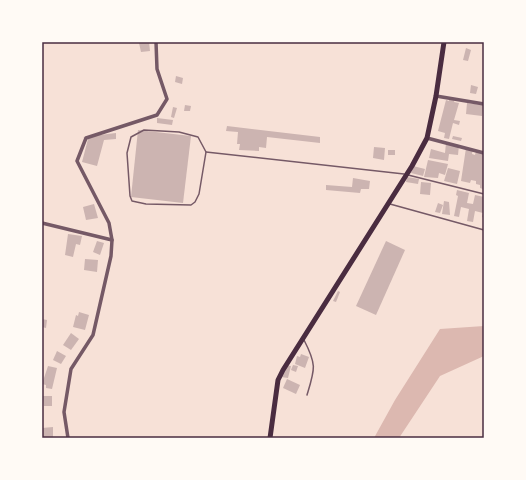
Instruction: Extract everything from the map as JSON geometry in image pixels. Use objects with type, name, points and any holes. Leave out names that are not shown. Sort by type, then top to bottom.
[{"type":"main road","points":[[270,438],[278,380],[427,138],[436,96],[444,42]]},
{"type":"street","points":[[68,438],[64,412],[71,369],[93,335],[111,256],[112,240],[108,222],[77,161],[86,138],[157,115],[167,99],[157,69],[156,42]]},
{"type":"street","points":[[436,96],[484,104]]},
{"type":"street","points":[[427,138],[484,153]]},
{"type":"street","points":[[42,223],[112,240]]},
{"type":"lane","points":[[144,130],[179,132],[198,137],[206,152],[199,194],[195,202],[191,205],[146,204],[132,201],[130,196],[127,153],[131,137],[144,130]]},
{"type":"lane","points":[[206,152],[405,174],[484,194]]},
{"type":"lane","points":[[388,203],[484,230]]},
{"type":"lane","points":[[303,338],[313,356],[315,371],[307,395]]},
{"type":"shaded area","points":[[484,326],[484,356],[440,376],[399,438],[374,438],[395,400],[440,329]]},
{"type":"building","points":[[149,42],[150,51],[141,52],[139,43]]},
{"type":"building","points":[[466,48],[471,50],[468,61],[463,60]]},
{"type":"building","points":[[176,76],[183,78],[182,84],[175,82]]},
{"type":"building","points":[[471,85],[478,87],[476,94],[470,93]]},
{"type":"building","points":[[449,98],[455,99],[454,102],[459,103],[454,120],[460,121],[459,125],[453,123],[449,139],[444,138],[445,133],[438,131],[446,100],[449,101]]},
{"type":"building","points":[[467,103],[483,105],[482,116],[466,114]]},
{"type":"building","points":[[185,105],[191,106],[190,111],[184,111]]},
{"type":"building","points":[[173,107],[177,108],[174,118],[171,117]]},
{"type":"building","points":[[157,118],[173,120],[172,125],[157,123]]},
{"type":"building","points":[[227,126],[320,137],[320,143],[267,137],[266,148],[259,147],[259,151],[239,150],[240,144],[237,144],[238,132],[226,131]]},
{"type":"building","points":[[138,130],[191,136],[183,203],[131,197]]},
{"type":"building","points":[[116,133],[116,139],[104,140],[97,166],[82,162],[88,139],[83,137]]},
{"type":"building","points":[[453,136],[462,138],[461,141],[452,139]]},
{"type":"building","points":[[446,143],[459,145],[458,155],[449,154],[448,161],[429,158],[431,149],[445,153]]},
{"type":"building","points":[[374,147],[385,148],[384,160],[373,158]]},
{"type":"building","points":[[466,148],[473,149],[472,154],[475,155],[476,151],[484,152],[483,189],[480,188],[480,185],[476,184],[476,181],[471,180],[470,183],[461,181]]},
{"type":"building","points":[[388,150],[395,150],[395,155],[388,155]]},
{"type":"building","points":[[428,160],[448,164],[445,175],[439,173],[438,178],[424,177]]},
{"type":"building","points":[[413,166],[425,169],[423,176],[411,173]]},
{"type":"building","points":[[448,168],[460,171],[457,184],[444,181]]},
{"type":"building","points":[[407,177],[419,179],[418,184],[406,182]]},
{"type":"building","points":[[353,178],[370,181],[369,189],[361,189],[360,193],[326,190],[326,185],[352,187]]},
{"type":"building","points":[[421,182],[431,183],[430,195],[420,194]]},
{"type":"building","points":[[457,190],[469,193],[467,203],[473,204],[475,195],[484,197],[484,218],[482,217],[483,213],[475,211],[473,222],[467,221],[469,209],[461,207],[459,217],[454,216],[458,196],[456,195]]},
{"type":"building","points":[[444,201],[449,202],[450,215],[442,214]]},
{"type":"building","points":[[438,203],[443,205],[440,213],[435,212]]},
{"type":"building","points":[[94,204],[98,218],[86,220],[83,207]]},
{"type":"building","points":[[68,234],[82,236],[80,245],[76,244],[73,257],[65,255]]},
{"type":"building","points":[[97,241],[104,243],[100,255],[93,252]]},
{"type":"building","points":[[386,241],[405,250],[376,315],[356,306]]},
{"type":"building","points":[[85,259],[98,260],[97,272],[84,270]]},
{"type":"building","points":[[338,291],[340,292],[336,302],[333,301]]},
{"type":"building","points":[[79,312],[89,315],[85,330],[73,327],[76,315],[78,316]]},
{"type":"building","points":[[42,319],[47,320],[46,328],[42,327]]},
{"type":"building","points":[[71,333],[79,339],[71,350],[63,345]]},
{"type":"building","points":[[57,351],[66,356],[61,364],[53,360]]},
{"type":"building","points":[[301,354],[309,357],[305,368],[295,364],[297,356],[300,357]]},
{"type":"building","points":[[285,365],[291,366],[288,378],[281,377]]},
{"type":"building","points":[[293,365],[298,366],[296,372],[291,370]]},
{"type":"building","points":[[48,366],[57,368],[52,389],[46,388],[46,385],[42,384]]},
{"type":"building","points":[[287,379],[300,385],[296,394],[283,388]]},
{"type":"building","points":[[43,396],[52,396],[52,406],[44,406]]},
{"type":"building","points":[[53,427],[53,438],[42,438],[42,428]]}]
